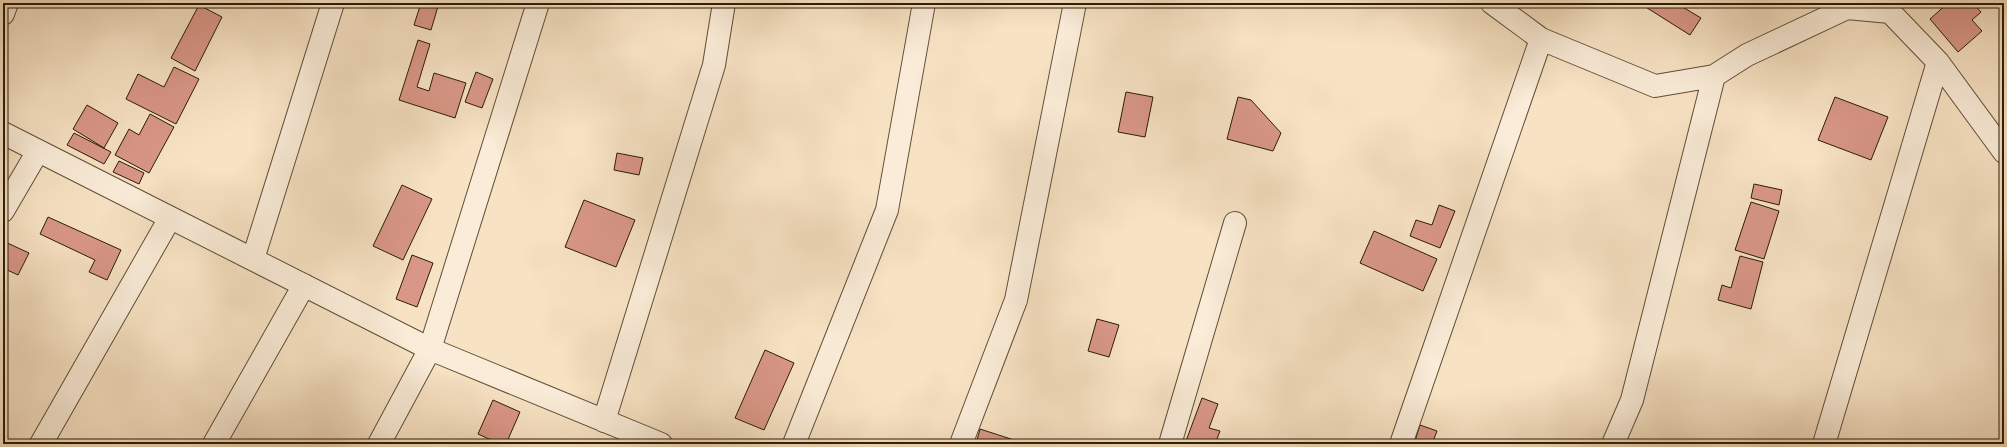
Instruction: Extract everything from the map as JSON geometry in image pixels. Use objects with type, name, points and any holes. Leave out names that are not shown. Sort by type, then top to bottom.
[{"type":"street","points":[[3,14],[7,3]]},
{"type":"street","points":[[253,259],[333,3]]},
{"type":"street","points":[[380,444],[430,349],[538,3]]},
{"type":"street","points":[[604,421],[714,65],[724,3]]},
{"type":"street","points":[[794,444],[887,210],[924,3]]},
{"type":"street","points":[[960,444],[1016,300],[1075,3]]},
{"type":"street","points":[[1492,3],[1541,39],[1654,86],[1714,76],[1747,55],[1851,6],[1890,12],[1938,62],[2004,152]]},
{"type":"street","points":[[1401,444],[1541,39]]},
{"type":"street","points":[[1824,444],[1938,62]]},
{"type":"street","points":[[1613,444],[1632,400],[1714,76]]},
{"type":"street","points":[[3,133],[430,349],[661,444]]},
{"type":"street","points":[[3,211],[38,151]]},
{"type":"street","points":[[41,444],[170,218]]},
{"type":"street","points":[[1170,444],[1235,223]]},
{"type":"street","points":[[214,444],[304,285]]},
{"type":"building","points":[[421,3],[439,3],[431,30],[414,25]]},
{"type":"building","points":[[1646,3],[1676,3],[1701,18],[1690,35],[1644,6]]},
{"type":"building","points":[[1948,3],[1958,3],[1962,8],[1967,3],[1973,3],[1981,12],[1972,20],[1982,31],[1958,52],[1930,19]]},
{"type":"building","points":[[199,5],[222,17],[195,71],[171,58]]},
{"type":"building","points":[[418,40],[430,44],[417,87],[429,91],[434,73],[466,83],[455,118],[399,100]]},
{"type":"building","points":[[174,67],[199,79],[176,124],[126,99],[138,74],[164,87]]},
{"type":"building","points":[[476,72],[493,79],[482,108],[465,102]]},
{"type":"building","points":[[1126,92],[1153,97],[1145,137],[1118,132]]},
{"type":"building","points":[[1238,97],[1251,100],[1281,133],[1273,151],[1227,139]]},
{"type":"building","points":[[1835,97],[1888,117],[1871,160],[1818,140]]},
{"type":"building","points":[[87,105],[118,123],[104,148],[73,129]]},
{"type":"building","points":[[150,114],[174,127],[149,173],[115,155],[129,129],[139,135]]},
{"type":"building","points":[[74,133],[111,152],[104,164],[67,145]]},
{"type":"building","points":[[617,153],[643,158],[639,175],[614,170]]},
{"type":"building","points":[[119,161],[144,173],[139,184],[113,172]]},
{"type":"building","points":[[1754,184],[1782,190],[1779,205],[1751,198]]},
{"type":"building","points":[[402,185],[432,199],[403,260],[373,246]]},
{"type":"building","points":[[584,200],[635,220],[616,267],[565,247]]},
{"type":"building","points":[[1751,202],[1779,211],[1764,259],[1735,250]]},
{"type":"building","points":[[1439,205],[1455,211],[1440,248],[1410,236],[1416,220],[1432,225]]},
{"type":"building","points":[[48,217],[121,250],[107,280],[89,272],[95,260],[40,234]]},
{"type":"building","points":[[1374,231],[1437,259],[1423,291],[1360,263]]},
{"type":"building","points":[[3,241],[29,253],[18,275],[3,268]]},
{"type":"building","points":[[412,255],[433,263],[417,307],[396,299]]},
{"type":"building","points":[[1740,256],[1763,262],[1751,309],[1718,300],[1722,285],[1731,288]]},
{"type":"building","points":[[1097,319],[1119,325],[1109,357],[1088,351]]},
{"type":"building","points":[[765,350],[794,363],[764,430],[735,418]]},
{"type":"building","points":[[1202,398],[1218,404],[1209,428],[1220,431],[1215,444],[1195,444],[1186,441]]},
{"type":"building","points":[[493,400],[520,412],[506,444],[500,444],[478,434]]},
{"type":"building","points":[[1420,425],[1437,431],[1432,444],[1414,444]]},
{"type":"building","points":[[980,429],[1014,440],[1013,444],[976,444]]}]
